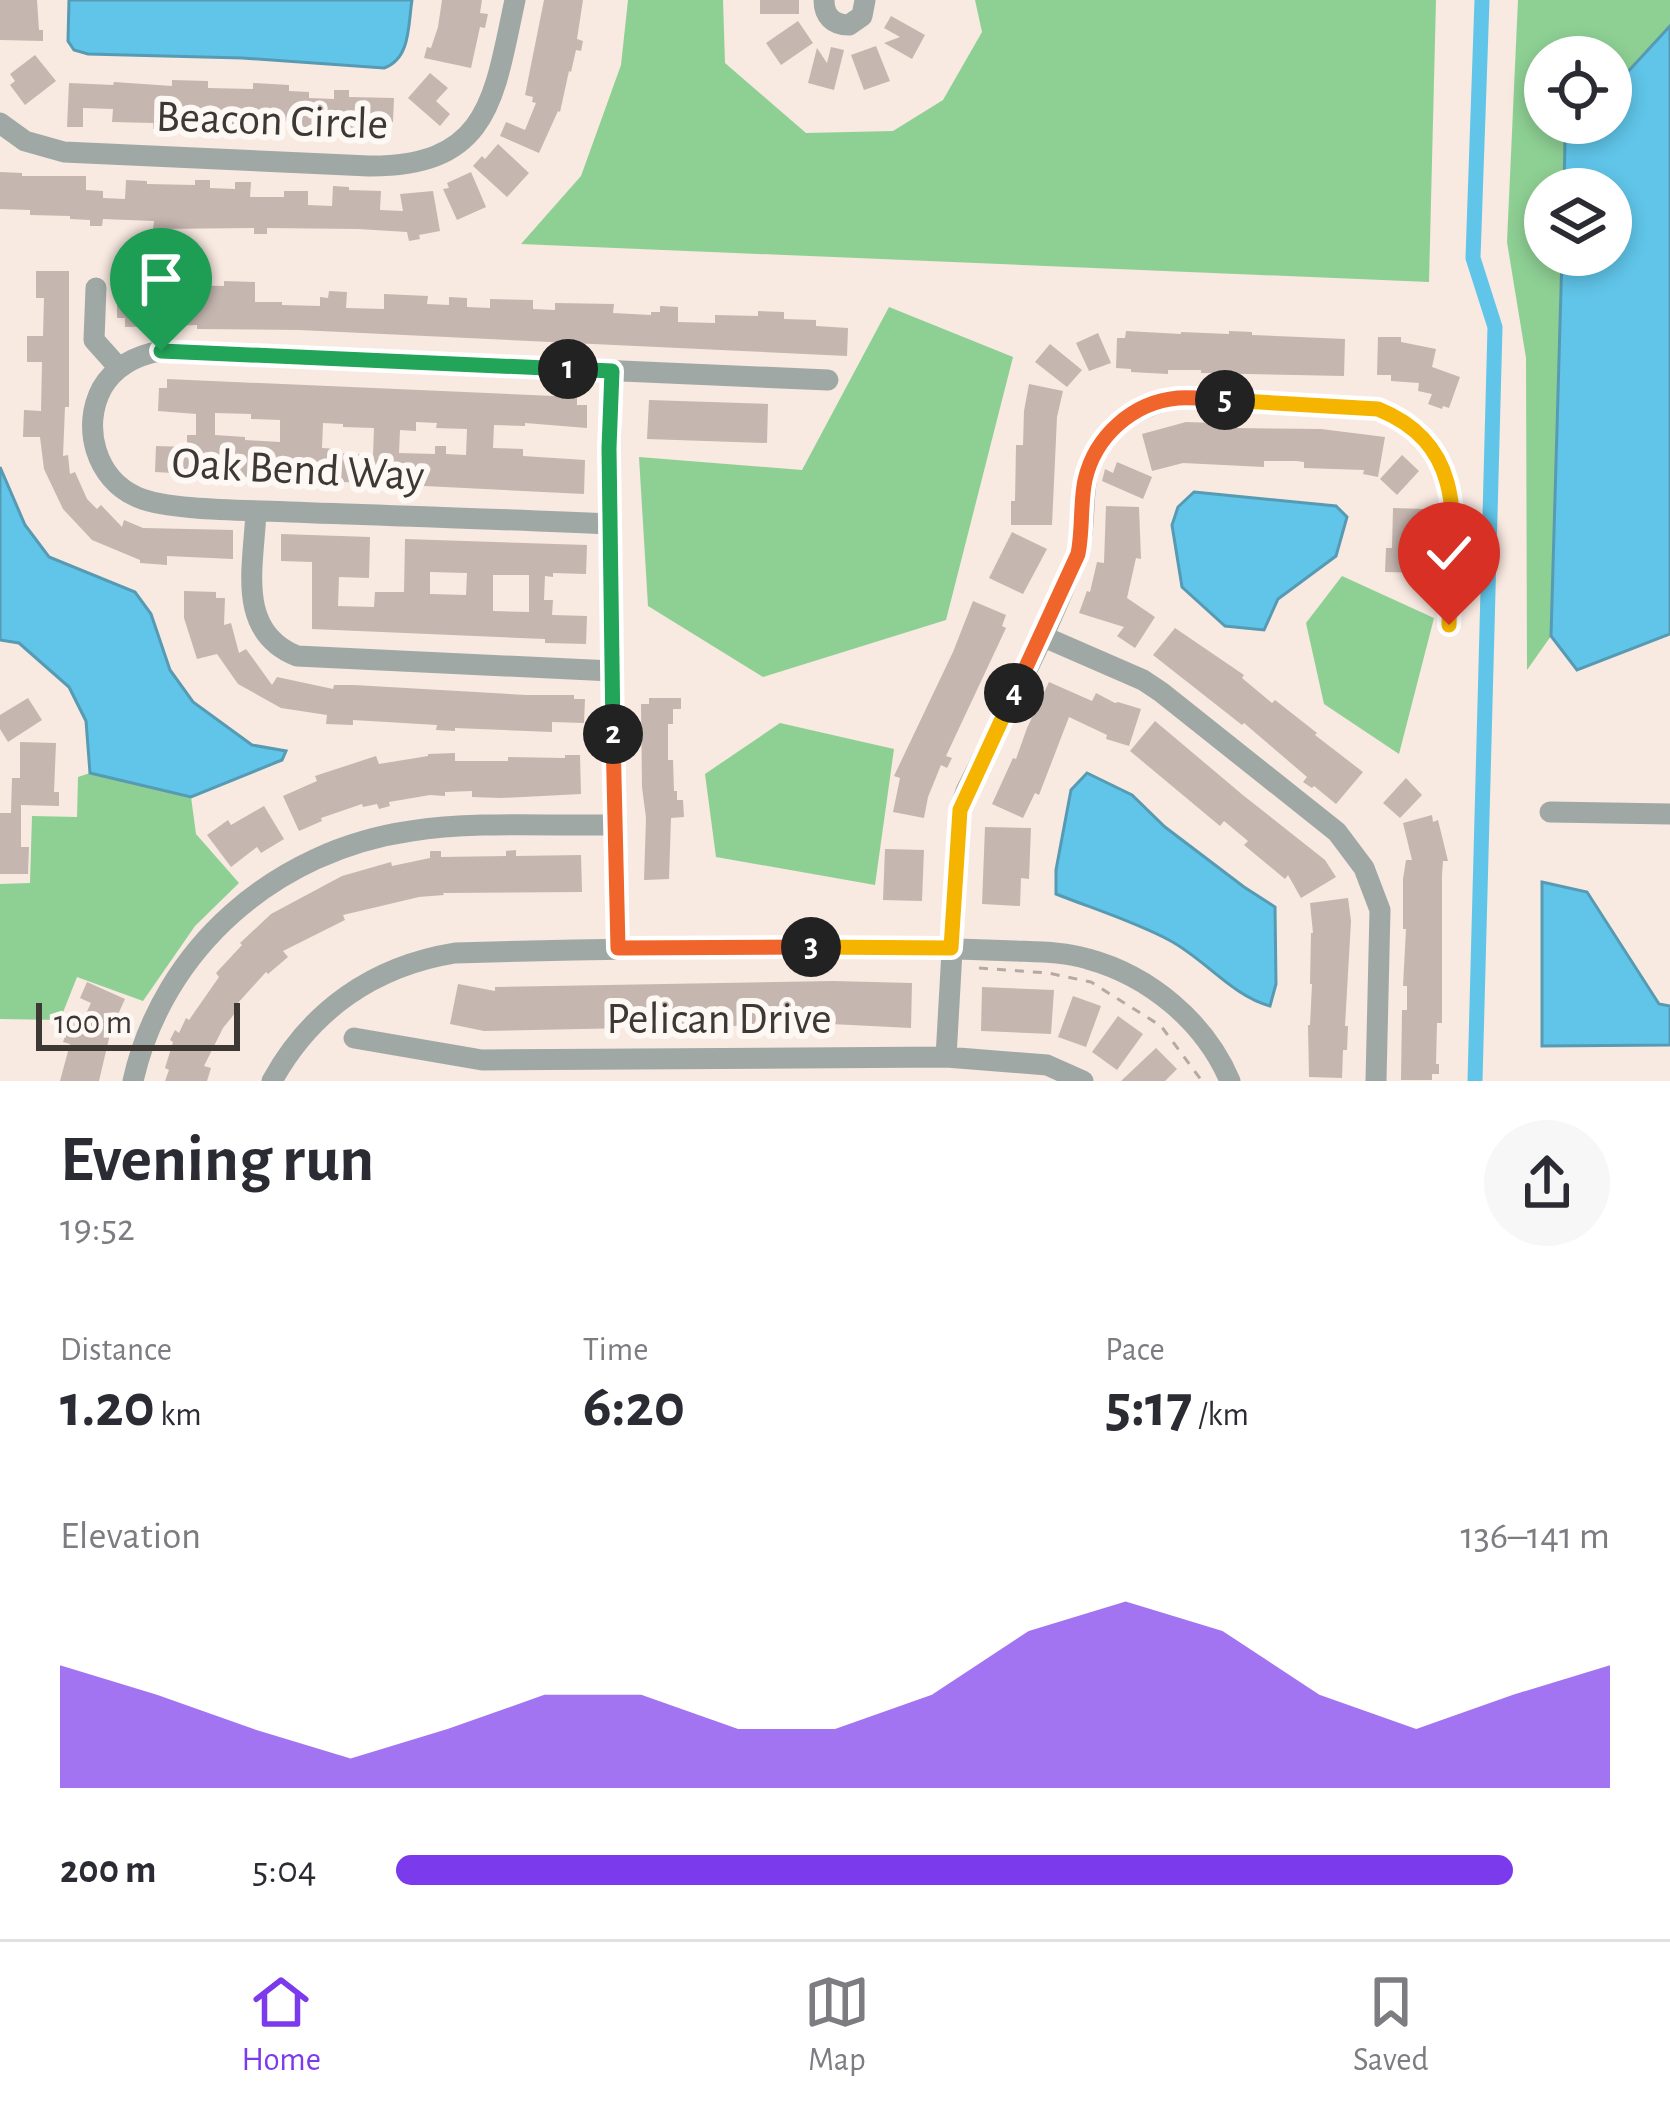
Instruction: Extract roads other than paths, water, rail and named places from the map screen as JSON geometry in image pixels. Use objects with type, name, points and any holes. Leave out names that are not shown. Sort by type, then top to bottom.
[{"type":"street","name":"Beacon Circle","points":[[4,133],[64,152],[413,164],[448,151],[479,122],[496,86],[514,0]]},
{"type":"street","points":[[824,0],[827,16],[849,25],[862,16],[866,0]]},
{"type":"street","points":[[96,288],[94,340],[118,368],[161,351],[828,380]]},
{"type":"street","name":"Oak Bend Way","points":[[118,368],[100,392],[92,422],[97,454],[128,493],[153,502],[256,511],[609,524]]},
{"type":"street","points":[[612,371],[609,524],[618,948]]},
{"type":"street","points":[[946,1057],[960,810],[1078,554],[1086,478],[1112,429],[1141,409],[1179,398],[1378,409],[1412,426],[1436,452],[1450,485],[1449,625]]},
{"type":"street","points":[[256,511],[253,607],[262,632],[283,651],[297,656],[612,671]]},
{"type":"street","points":[[1042,636],[1161,692],[1352,848],[1380,910],[1376,1081]]},
{"type":"street","points":[[1550,812],[1670,814]]},
{"type":"street","points":[[133,1081],[160,1007],[197,948],[236,908],[289,871],[347,845],[416,830],[615,825]]},
{"type":"street","points":[[272,1081],[301,1036],[350,992],[412,962],[454,953],[951,948],[1061,953],[1088,958],[1136,978],[1191,1022],[1216,1053],[1230,1081]]},
{"type":"street","name":"Pelican Drive","points":[[354,1037],[482,1060],[946,1057],[1047,1065],[1083,1081]]},
{"type":"water","points":[[69,0],[412,0],[404,49],[384,68],[88,54],[74,50],[68,41]]},
{"type":"water","points":[[1670,26],[1670,634],[1577,670],[1551,636],[1561,276],[1632,276],[1632,168],[1564,168],[1565,144],[1632,144],[1632,67]]},
{"type":"water","points":[[0,467],[25,525],[49,557],[135,592],[151,614],[170,670],[193,702],[252,745],[286,751],[282,760],[191,797],[90,773],[86,721],[69,687],[19,643],[0,640]]},
{"type":"water","points":[[1194,492],[1336,506],[1347,517],[1336,556],[1278,599],[1264,630],[1225,626],[1182,587],[1172,525],[1178,507]]},
{"type":"water","points":[[1087,773],[1132,795],[1165,827],[1275,907],[1276,984],[1270,1006],[1243,994],[1169,940],[1056,894],[1071,790]]},
{"type":"water","points":[[1542,882],[1587,892],[1659,1004],[1670,1006],[1670,1045],[1542,1046]]},
{"type":"waterway","points":[[1475,1081],[1495,327],[1473,258],[1482,0]]}]
